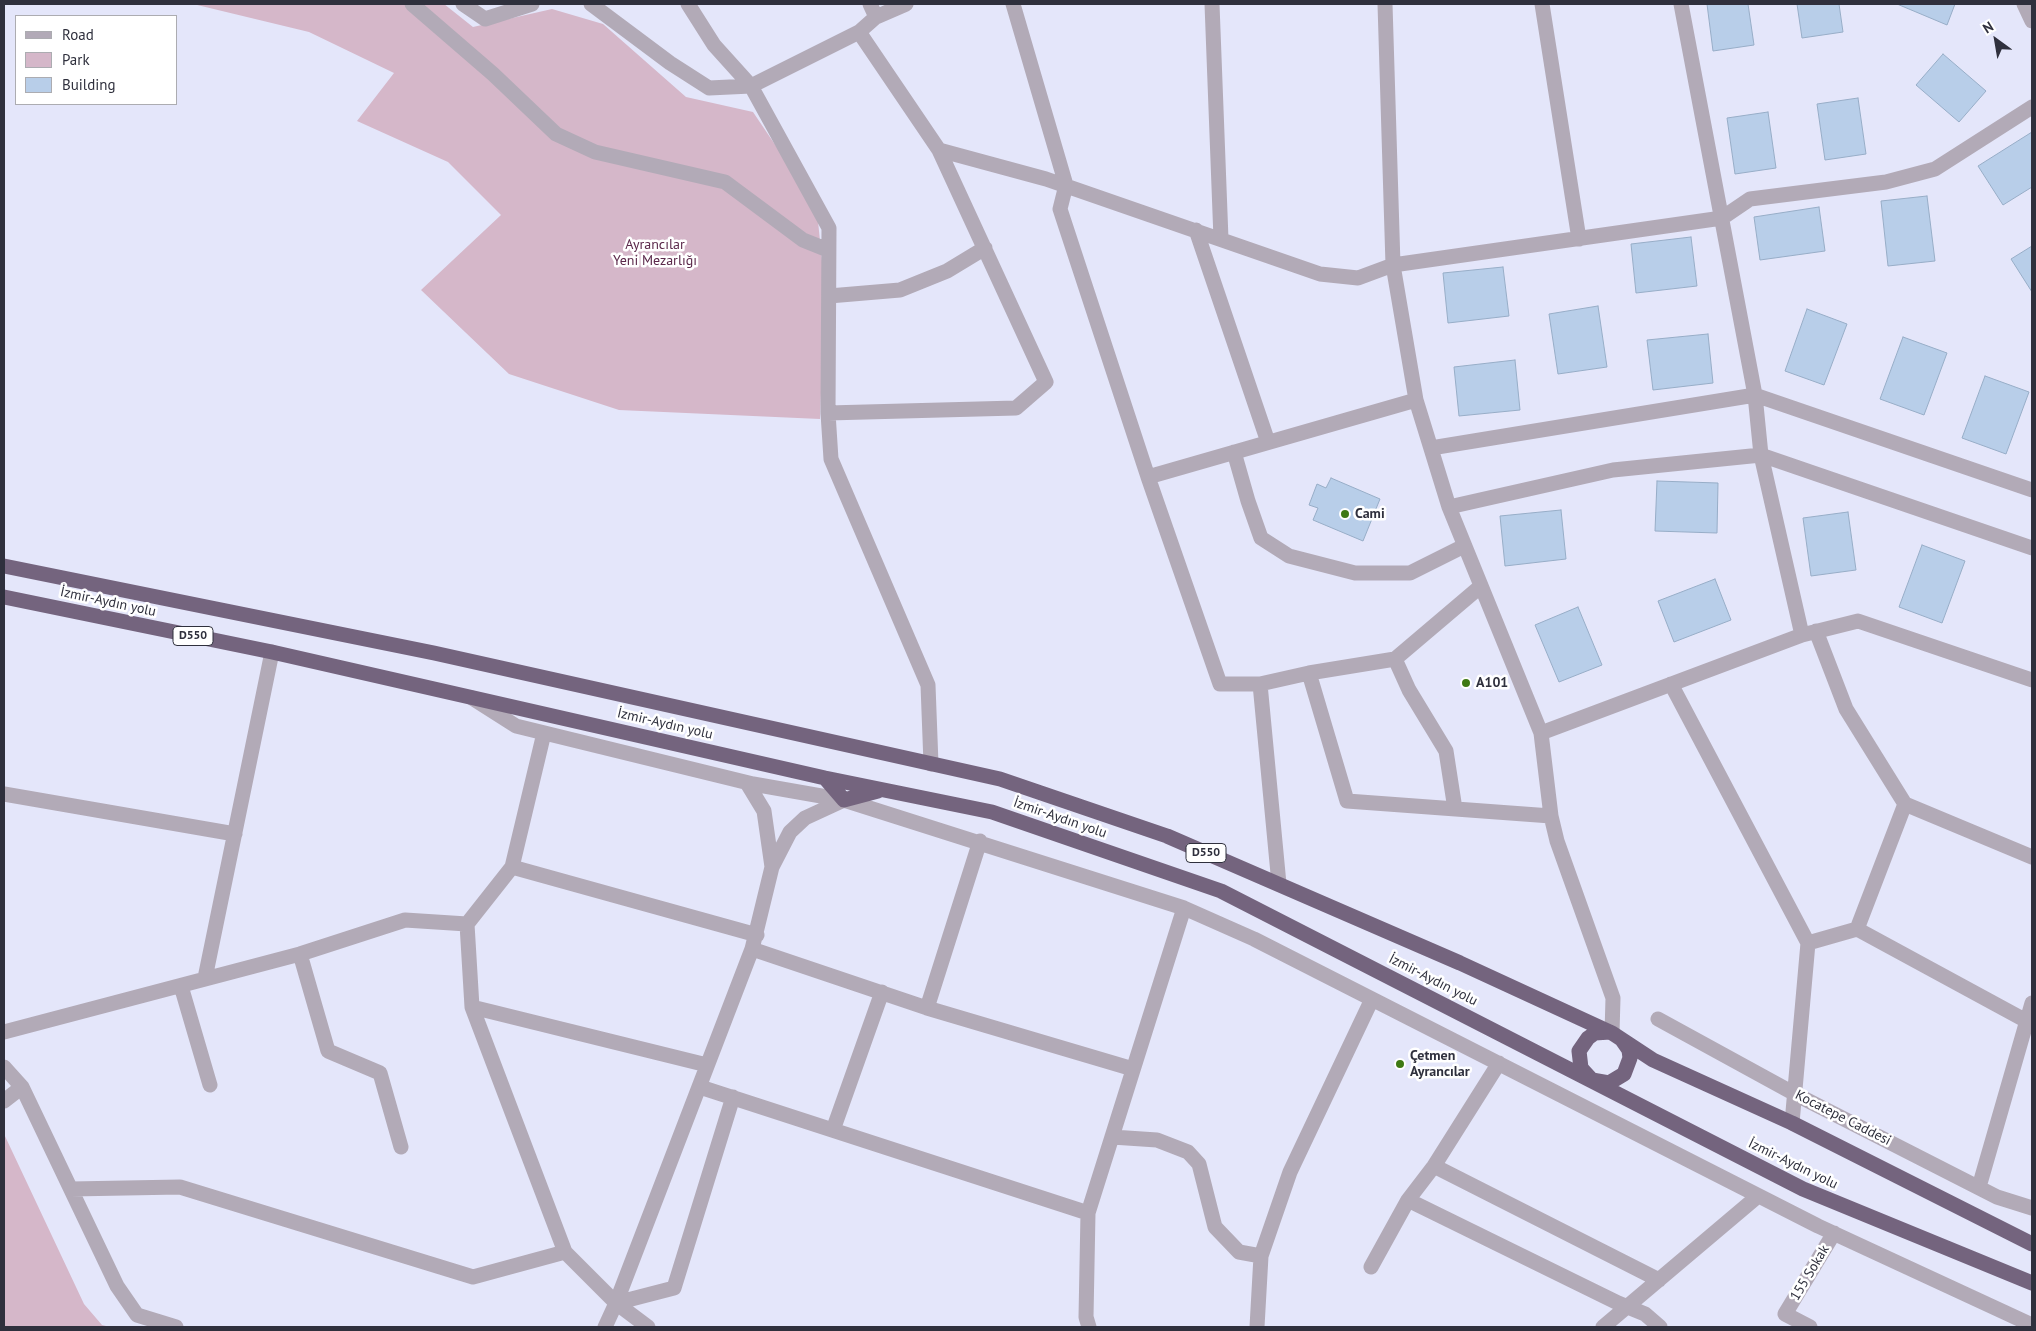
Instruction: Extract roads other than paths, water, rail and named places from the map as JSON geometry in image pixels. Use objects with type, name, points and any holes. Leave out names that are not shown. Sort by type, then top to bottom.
[{"type":"highway","name":"İzmir-Aydın yolu","points":[[4,566],[434,653],[1000,780],[1167,836],[1278,884],[1616,1036],[1654,1060],[1792,1123],[2032,1244]]},
{"type":"highway","name":"İzmir-Aydın yolu","points":[[4,597],[272,652],[824,778],[992,812],[1221,890],[1803,1189],[2032,1283]]},
{"type":"highway","points":[[824,778],[844,800],[883,790]]},
{"type":"highway","points":[[1595,1033],[1616,1036],[1629,1050],[1630,1058],[1624,1074],[1609,1083],[1592,1080],[1580,1068],[1579,1051],[1582,1044],[1595,1033]]},
{"type":"street","points":[[412,4],[492,74],[556,134],[595,152],[724,182],[803,240],[828,250]]},
{"type":"street","points":[[463,4],[486,20],[532,4]]},
{"type":"street","points":[[591,4],[670,63],[709,88],[752,86],[858,32],[873,10],[906,4]]},
{"type":"street","points":[[688,4],[714,45],[752,86],[829,228],[828,413],[831,459],[928,685],[931,764]]},
{"type":"street","points":[[1013,4],[1066,186],[1060,209],[1148,477],[1220,684],[1260,684],[1309,673],[1395,659],[1481,586]]},
{"type":"street","points":[[1212,4],[1221,239]]},
{"type":"street","points":[[1385,4],[1394,266],[1416,400],[1448,507],[1541,733],[1557,841],[1613,998],[1616,1036]]},
{"type":"street","points":[[1542,4],[1578,238]]},
{"type":"street","points":[[1681,4],[1756,395],[1760,455],[1809,633],[1846,708],[1905,804],[2032,857]]},
{"type":"street","points":[[2024,4],[2032,21]]},
{"type":"street","points":[[828,413],[1016,408],[1046,382],[939,150],[858,32]]},
{"type":"street","points":[[939,150],[1066,186],[1320,274],[1358,278],[1394,266],[1722,218],[1750,199],[1886,182],[1935,169],[2032,106]]},
{"type":"street","points":[[1196,230],[1268,442]]},
{"type":"street","points":[[829,296],[900,290],[947,271],[984,248]]},
{"type":"street","points":[[1431,448],[1756,395],[2032,490]]},
{"type":"street","points":[[1148,477],[1416,400]]},
{"type":"street","points":[[1234,452],[1248,501],[1262,538],[1289,556],[1355,573],[1410,572],[1464,546]]},
{"type":"street","points":[[1448,507],[1613,470],[1760,455],[2032,548]]},
{"type":"street","points":[[1541,733],[1809,633],[1858,621],[2032,680]]},
{"type":"street","points":[[205,978],[272,652]]},
{"type":"street","points":[[1395,659],[1410,690],[1446,751],[1454,809]]},
{"type":"street","points":[[1309,673],[1347,801],[1552,816]]},
{"type":"street","points":[[1260,684],[1278,884]]},
{"type":"street","points":[[1670,684],[1808,944],[1792,1123]]},
{"type":"street","points":[[467,695],[516,726],[747,783],[844,800],[1184,908],[1254,939],[1758,1196],[2032,1326]]},
{"type":"street","points":[[544,733],[512,867],[468,924],[472,1007],[565,1252],[616,1303],[648,1327]]},
{"type":"street","points":[[747,783],[764,811],[772,867]]},
{"type":"street","points":[[4,794],[236,834]]},
{"type":"street","points":[[604,1327],[616,1303],[755,942],[772,867],[790,832],[805,818],[844,800]]},
{"type":"street","points":[[1858,929],[1905,804]]},
{"type":"street","points":[[927,1008],[980,842]]},
{"type":"street","points":[[512,867],[755,942],[927,1008],[1133,1069]]},
{"type":"street","points":[[1089,1327],[1086,1317],[1088,1213],[1184,908]]},
{"type":"street","points":[[4,1032],[300,954],[405,920],[468,924]]},
{"type":"street","points":[[1808,944],[1858,929],[2030,1023]]},
{"type":"street","points":[[300,954],[328,1051],[380,1073],[401,1148]]},
{"type":"street","points":[[181,986],[210,1085]]},
{"type":"street","points":[[833,1130],[882,992]]},
{"type":"street","points":[[1257,1327],[1261,1256],[1290,1172],[1372,999]]},
{"type":"street","points":[[1979,1187],[2030,1023],[2032,1003]]},
{"type":"street","points":[[472,1007],[707,1065]]},
{"type":"street","name":"Kocatepe Caddesi","points":[[1658,1019],[1794,1094],[1997,1197],[2032,1208]]},
{"type":"street","points":[[1371,1267],[1408,1200],[1434,1166],[1499,1064]]},
{"type":"street","points":[[4,1067],[22,1087],[118,1286],[137,1315],[176,1327]]},
{"type":"street","points":[[4,1101],[22,1087]]},
{"type":"street","points":[[700,1087],[1088,1213]]},
{"type":"street","points":[[616,1303],[674,1288],[733,1097]]},
{"type":"street","points":[[1112,1137],[1157,1140],[1188,1152],[1198,1164],[1215,1227],[1239,1252],[1261,1256]]},
{"type":"street","points":[[1434,1166],[1659,1280]]},
{"type":"street","points":[[71,1189],[180,1187],[473,1277],[565,1252]]},
{"type":"street","points":[[1602,1327],[1758,1196]]},
{"type":"street","points":[[1408,1200],[1645,1314],[1660,1327]]},
{"type":"street","name":"155 Sokak","points":[[1810,1327],[1785,1314],[1834,1233]]},
{"type":"place","name":"Cami","points":[[1345,514]]},
{"type":"place","name":"A101","points":[[1466,683]]},
{"type":"place","name":"Çetmen Ayrancılar","points":[[1400,1064]]},
{"type":"park label","name":"Ayrancılar Yeni Mezarlığı","points":[[655,254]]}]
